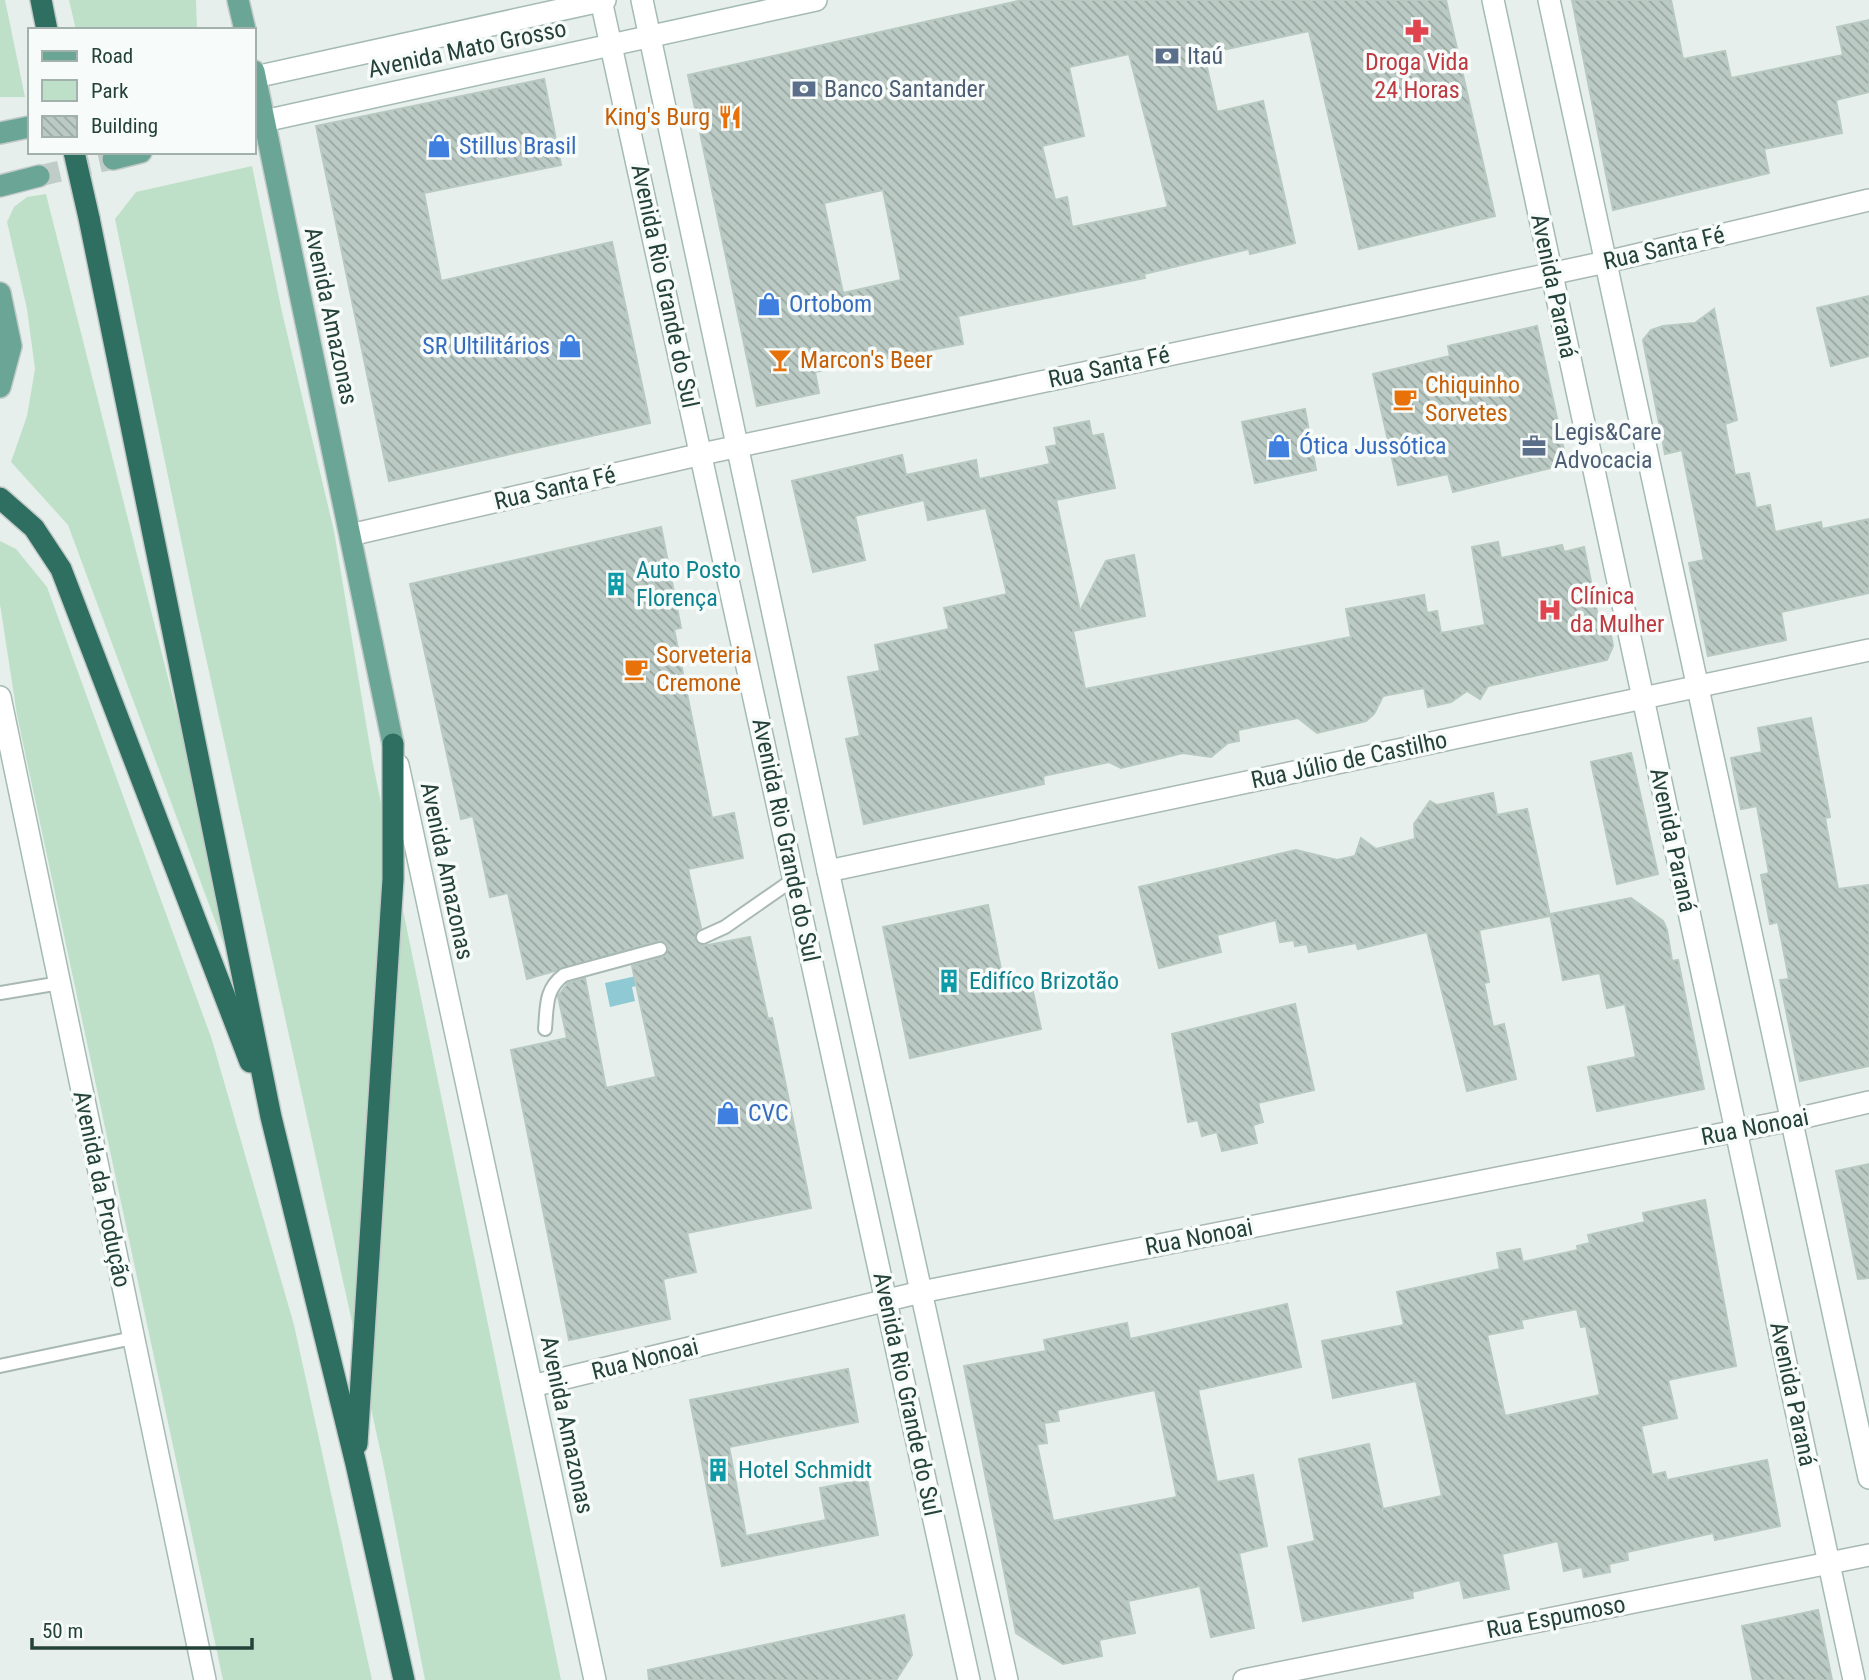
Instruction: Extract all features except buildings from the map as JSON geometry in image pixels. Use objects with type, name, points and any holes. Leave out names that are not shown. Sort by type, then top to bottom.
[{"type":"highway","points":[[41,0],[47,28]]},
{"type":"highway","points":[[74,154],[271,1117],[356,1464],[404,1680]]},
{"type":"highway","points":[[0,498],[34,528],[61,569],[271,1117]]},
{"type":"highway","points":[[356,1464],[393,879],[393,744]]},
{"type":"main road","points":[[238,0],[244,28]]},
{"type":"main road","name":"Avenida Amazonas","points":[[256,94],[259,122],[393,744]]},
{"type":"main road","points":[[0,133],[28,127]]},
{"type":"main road","points":[[113,159],[133,154]]},
{"type":"main road","points":[[0,186],[39,176]]},
{"type":"main road","points":[[0,293],[11,346],[0,387]]},
{"type":"street","name":"Avenida Rio Grande do Sul","points":[[602,0],[969,1680]]},
{"type":"street","name":"Avenida Mato Grosso","points":[[256,75],[602,0]]},
{"type":"street","name":"Avenida Rio Grande do Sul","points":[[642,0],[740,446],[828,871],[1007,1680]]},
{"type":"street","name":"Avenida Mato Grosso","points":[[259,122],[816,0]]},
{"type":"street","name":"Avenida Paraná","points":[[1493,0],[1854,1680]]},
{"type":"street","points":[[1549,0],[1869,1478]]},
{"type":"street","name":"Rua Santa Fé","points":[[350,535],[702,454],[1606,262],[1869,200]]},
{"type":"street","name":"Rua Júlio de Castilho","points":[[828,871],[1869,650]]},
{"type":"street","name":"Avenida da Produção","points":[[0,697],[205,1680]]},
{"type":"street","name":"Avenida Amazonas","points":[[393,744],[595,1680]]},
{"type":"street","name":"Rua Nonoai","points":[[531,1386],[921,1292],[1792,1121],[1869,1102]]},
{"type":"street","name":"Rua Espumoso","points":[[1244,1680],[1869,1555]]},
{"type":"lane","points":[[702,937],[725,927],[794,879]]},
{"type":"lane","points":[[545,1028],[548,991],[552,983],[564,975],[660,949]]},
{"type":"lane","points":[[0,993],[60,982]]},
{"type":"lane","points":[[0,1366],[133,1338]]},
{"type":"green space","points":[[0,0],[5,0],[25,97],[0,97]]},
{"type":"green space","points":[[69,0],[196,0],[197,28],[76,28]]},
{"type":"green space","points":[[252,166],[282,312],[334,531],[372,759],[561,1680],[425,1680],[383,1463],[197,617],[115,219],[136,192]]},
{"type":"green space","points":[[46,194],[259,1039],[68,525],[11,462],[27,416],[35,369],[27,309],[7,222],[14,207],[27,197]]},
{"type":"green space","points":[[0,541],[16,549],[47,587],[212,1040],[294,1325],[372,1680],[223,1680],[17,715],[0,604]]},
{"type":"water","points":[[645,974],[647,983],[632,987],[635,1001],[610,1007],[605,983]]},
{"type":"tunnel","points":[[39,176],[113,159]]},
{"type":"place","name":"Droga Vida 24 Horas","points":[[1417,31]]},
{"type":"place","name":"Itaú","points":[[1167,56]]},
{"type":"place","name":"Banco Santander","points":[[804,89]]},
{"type":"place","name":"King's Burg","points":[[730,117]]},
{"type":"place","name":"Stillus Brasil","points":[[439,146]]},
{"type":"place","name":"Ortobom","points":[[769,304]]},
{"type":"place","name":"SR Ultilitários","points":[[570,346]]},
{"type":"place","name":"Marcon's Beer","points":[[780,360]]},
{"type":"place","name":"Chiquinho Sorvetes","points":[[1405,399]]},
{"type":"place","name":"Ótica Jussótica","points":[[1279,446]]},
{"type":"place","name":"Legis&Care Advocacia","points":[[1534,446]]},
{"type":"place","name":"Auto Posto Florença","points":[[616,584]]},
{"type":"place","name":"Clínica da Mulher","points":[[1550,610]]},
{"type":"place","name":"Sorveteria Cremone","points":[[636,669]]},
{"type":"place","name":"Edifíco Brizotão","points":[[949,981]]},
{"type":"place","name":"CVC","points":[[728,1113]]},
{"type":"place","name":"Hotel Schmidt","points":[[718,1470]]}]
